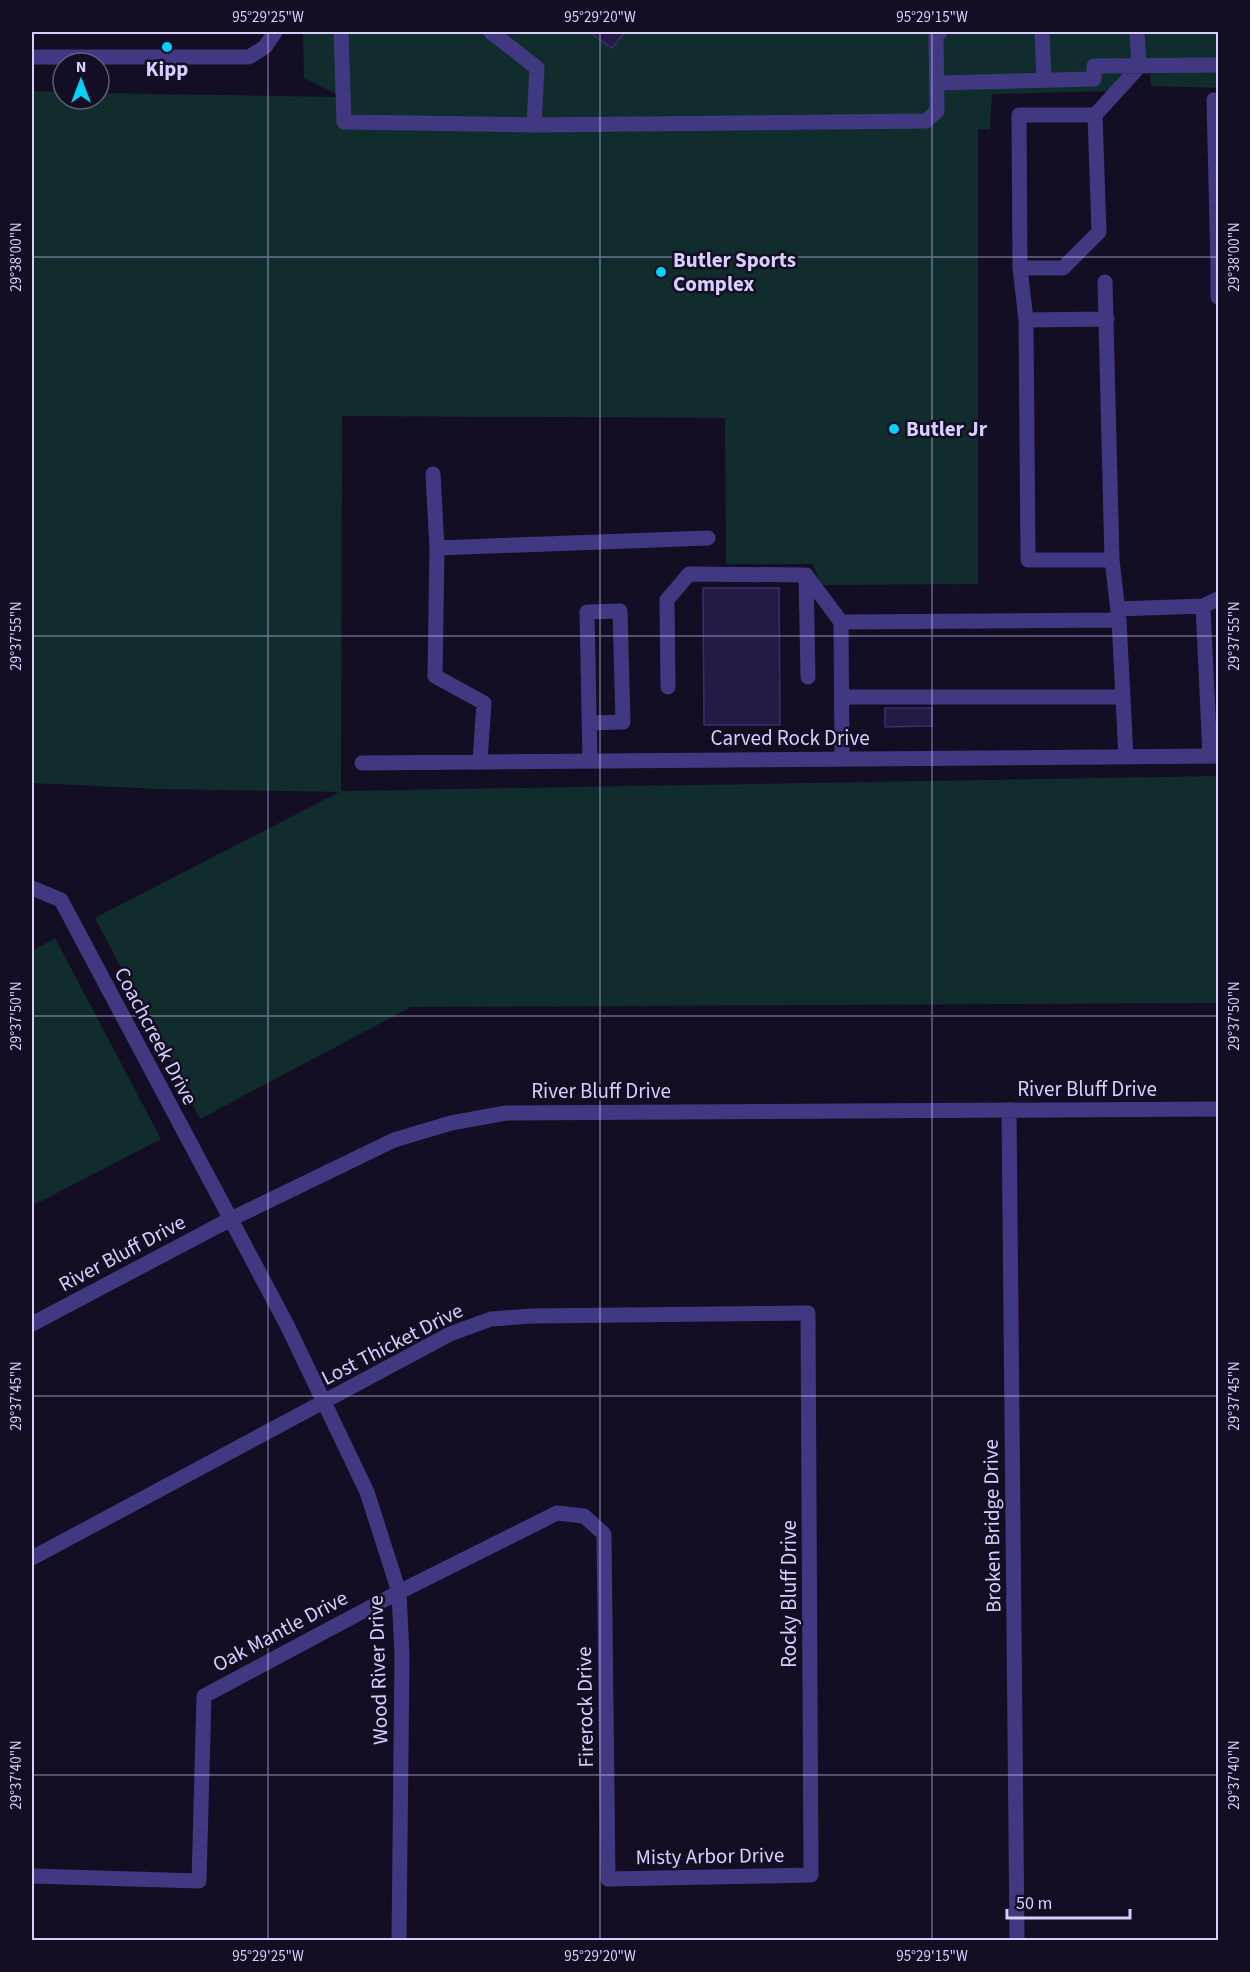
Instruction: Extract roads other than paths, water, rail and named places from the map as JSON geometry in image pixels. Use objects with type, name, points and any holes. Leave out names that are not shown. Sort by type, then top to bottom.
[{"type":"street","points":[[32,57],[249,57],[265,47],[275,32]]},
{"type":"street","points":[[341,32],[344,122],[534,125],[926,121],[937,111],[936,36],[940,32]]},
{"type":"street","points":[[491,32],[537,68],[534,125]]},
{"type":"street","points":[[1042,32],[1044,80]]},
{"type":"street","points":[[1020,268],[1063,268],[1099,232],[1095,116],[1139,67],[1137,32]]},
{"type":"street","points":[[937,83],[1094,79],[1094,66],[1218,65]]},
{"type":"street","points":[[1214,100],[1218,297]]},
{"type":"street","points":[[1095,116],[1019,116],[1020,268],[1026,320],[1028,560],[1112,560]]},
{"type":"street","points":[[1106,282],[1112,560],[1119,615],[1126,757]]},
{"type":"street","points":[[1026,320],[1107,319]]},
{"type":"street","points":[[434,474],[437,548],[435,676],[484,703],[480,761]]},
{"type":"street","points":[[437,548],[708,538]]},
{"type":"street","points":[[668,687],[667,600],[689,574],[806,575]]},
{"type":"street","points":[[806,575],[841,622],[842,759]]},
{"type":"street","points":[[806,575],[808,677]]},
{"type":"street","points":[[841,622],[1119,615],[1203,606],[1218,599]]},
{"type":"street","points":[[1203,606],[1213,715],[1214,756]]},
{"type":"street","points":[[590,723],[623,722],[620,611],[587,612],[590,761]]},
{"type":"street","points":[[842,697],[1123,698]]},
{"type":"street","name":"Carved Rock Drive","points":[[362,763],[1214,756]]},
{"type":"street","name":"Coachcreek Drive","points":[[32,888],[61,900],[228,1220]]},
{"type":"street","name":"River Bluff Drive","points":[[32,1324],[228,1220],[394,1140],[451,1123],[506,1113],[1218,1109]]},
{"type":"street","name":"Broken Bridge Drive","points":[[1009,1110],[1017,1941]]},
{"type":"street","name":"Wood River Drive","points":[[228,1220],[325,1401],[367,1492],[399,1592],[402,1655],[399,1941]]},
{"type":"street","name":"Lost Thicket Drive","points":[[32,1558],[450,1334],[491,1319],[532,1316],[808,1313]]},
{"type":"street","name":"Rocky Bluff Drive","points":[[808,1313],[812,1875]]},
{"type":"street","name":"Oak Mantle Drive","points":[[32,1876],[199,1881],[204,1696],[399,1592],[557,1513],[584,1516],[604,1534]]},
{"type":"street","name":"Firerock Drive","points":[[604,1534],[609,1880]]},
{"type":"street","name":"Misty Arbor Drive","points":[[609,1880],[812,1875]]},
{"type":"place","name":"Kipp","points":[[167,47]]},
{"type":"place","name":"Butler Sports Complex","points":[[661,272]]},
{"type":"place","name":"Butler Jr","points":[[894,429]]}]
